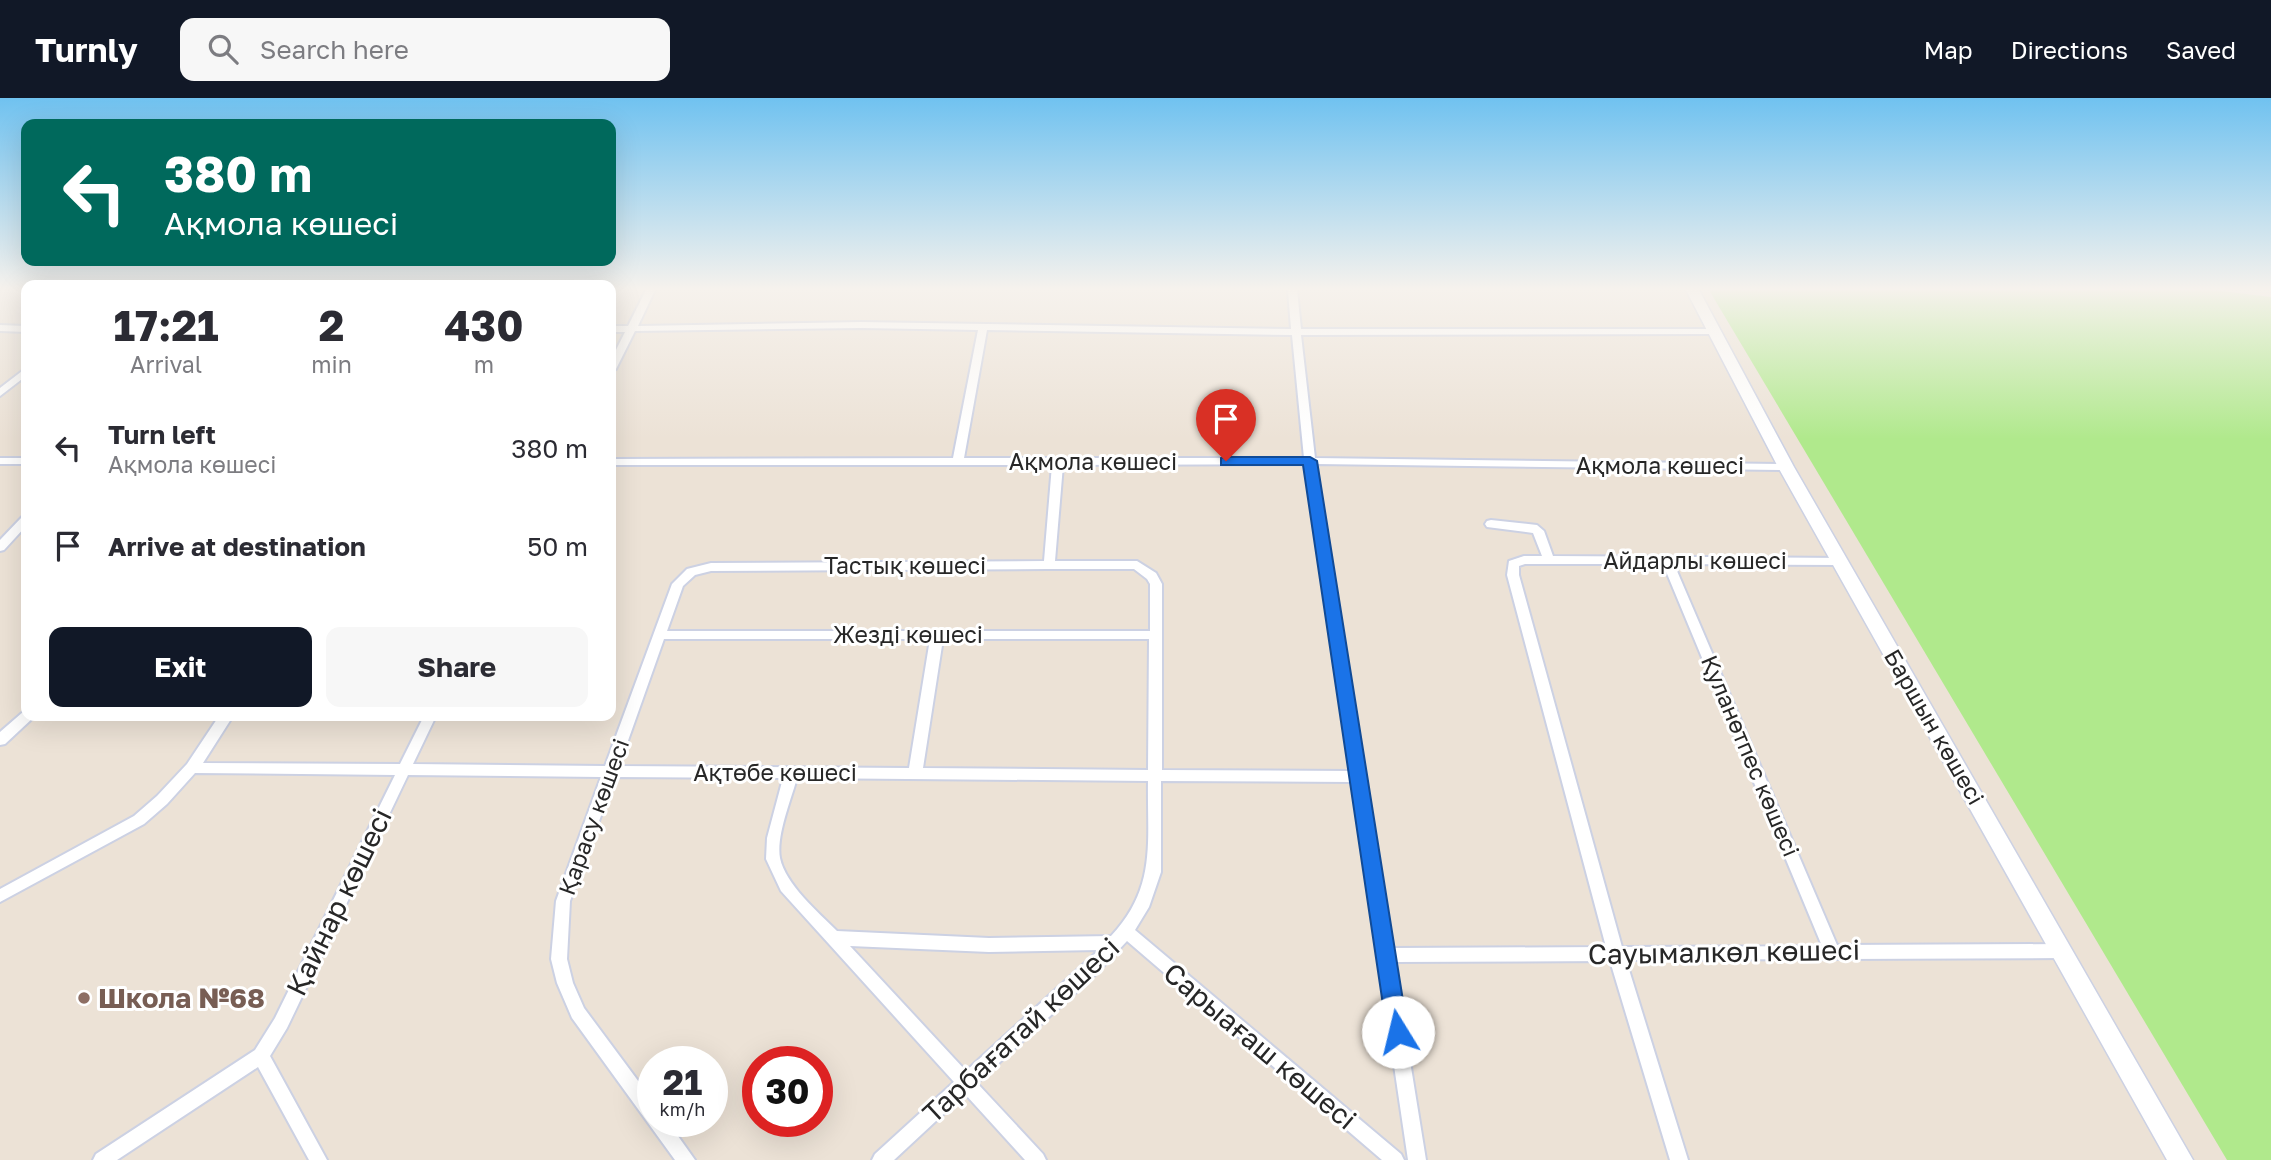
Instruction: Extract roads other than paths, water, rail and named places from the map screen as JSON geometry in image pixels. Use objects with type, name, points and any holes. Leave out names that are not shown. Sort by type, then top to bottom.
[{"type":"street","points":[[616,359],[626,340]]},
{"type":"street","points":[[958,462],[981,340]]},
{"type":"street","points":[[1298,340],[1310,461],[1417,1160]]},
{"type":"street","name":"Баршын көшесі","points":[[1719,340],[1786,467],[2181,1160]]},
{"type":"street","points":[[0,393],[21,375]]},
{"type":"street","points":[[0,461],[21,461]]},
{"type":"street","name":"Ақмола көшесі","points":[[616,462],[1310,461],[1786,467]]},
{"type":"street","points":[[1049,566],[1058,462]]},
{"type":"street","points":[[1491,524],[1533,528],[1538,531],[1549,560]]},
{"type":"street","points":[[0,547],[21,525]]},
{"type":"street","name":"Айдарлы көшесі","points":[[1616,954],[1513,575],[1513,564],[1524,560],[1840,561]]},
{"type":"street","name":"Қуланөтпес көшесі","points":[[1667,561],[1832,951]]},
{"type":"street","name":"Тастық көшесі","points":[[678,584],[691,572],[711,567],[1137,565]]},
{"type":"street","name":"Тарбағатай көшесі","points":[[881,1160],[1092,968],[1121,937],[1142,907],[1154,872],[1156,584],[1153,576],[1137,565]]},
{"type":"street","name":"Қарасу көшесі","points":[[637,1093],[578,1013],[565,983],[559,959],[563,901],[678,584]]},
{"type":"street","name":"Жезді көшесі","points":[[659,635],[1156,635]]},
{"type":"street","points":[[915,773],[937,636]]},
{"type":"street","points":[[0,740],[22,721]]},
{"type":"street","points":[[0,897],[139,820],[192,768],[223,721]]},
{"type":"street","name":"Қайнар көшесі","points":[[261,1056],[281,1023],[427,721]]},
{"type":"street","name":"Ақтөбе көшесі","points":[[192,768],[1358,777]]},
{"type":"street","points":[[791,774],[774,838],[773,859],[786,887],[1037,1160]]},
{"type":"street","points":[[832,938],[989,945],[1121,937]]},
{"type":"street","name":"Сарыағаш көшесі","points":[[1121,937],[1395,1160]]},
{"type":"street","name":"Сауымалкөл көшесі","points":[[1386,955],[2062,951]]},
{"type":"street","points":[[1616,954],[1679,1160]]},
{"type":"street","points":[[102,1160],[261,1056],[318,1160]]},
{"type":"street","points":[[669,1137],[686,1160]]},
{"type":"place","name":"Школа №68","points":[[84,998]]}]
